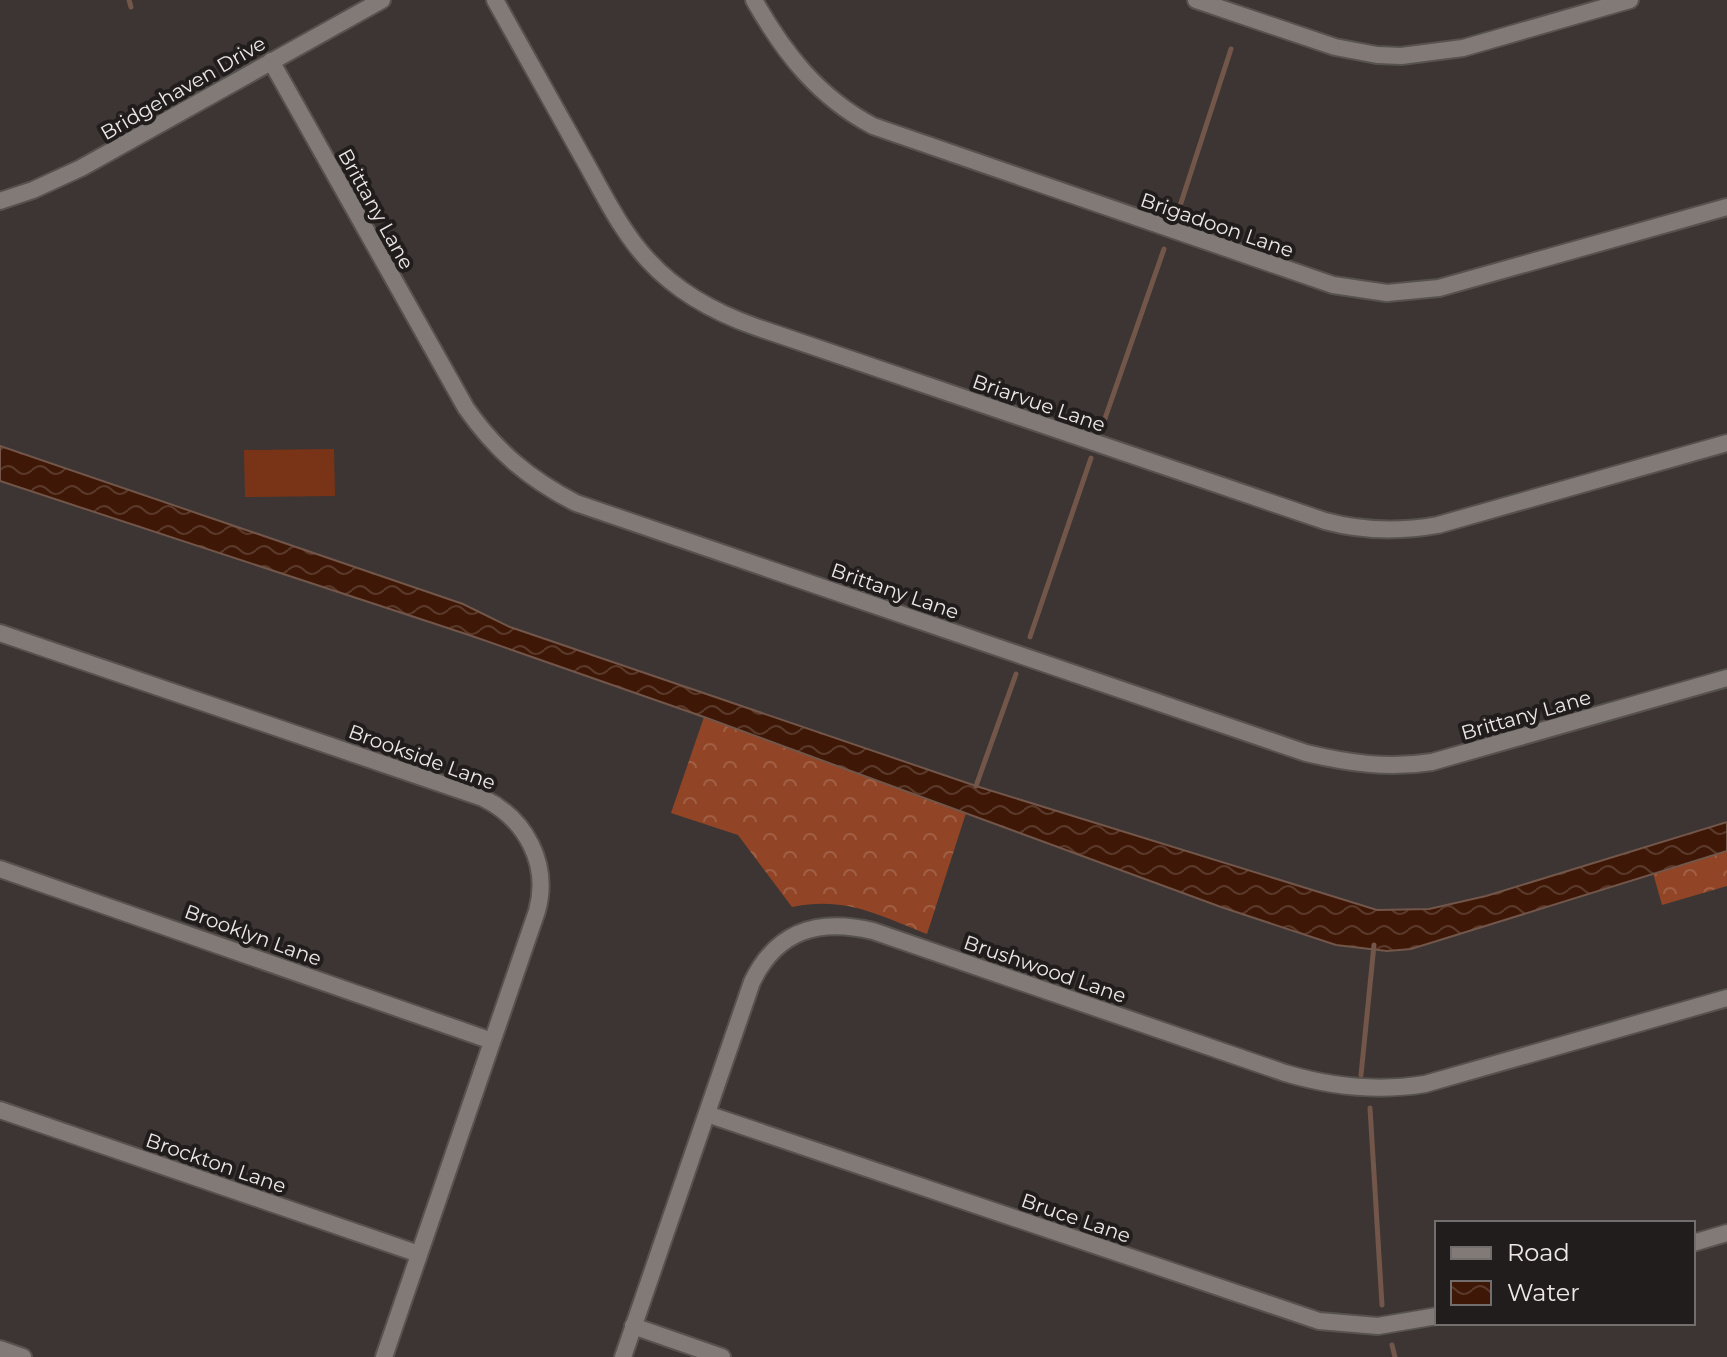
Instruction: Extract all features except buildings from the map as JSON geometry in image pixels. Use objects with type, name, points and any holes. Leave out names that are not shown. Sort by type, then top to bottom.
[{"type":"street","name":"Bridgehaven Drive","points":[[0,201],[81,168],[382,0]]},
{"type":"street","name":"Briarvue Lane","points":[[495,0],[603,193],[638,248],[659,271],[684,291],[709,307],[756,327],[1325,521],[1354,528],[1406,530],[1438,525],[1727,443]]},
{"type":"street","name":"Brigadoon Lane","points":[[754,0],[783,49],[808,79],[838,106],[873,126],[1333,285],[1387,293],[1439,288],[1727,207]]},
{"type":"street","points":[[1196,0],[1215,3],[1335,47],[1401,56],[1463,48],[1630,0]]},
{"type":"street","name":"Brittany Lane","points":[[271,61],[466,408],[498,450],[514,465],[576,503],[1306,753],[1347,762],[1399,766],[1432,762],[1727,678]]},
{"type":"street","name":"Brookside Lane","points":[[0,633],[469,793],[504,810],[525,832],[535,850],[541,891],[537,911],[384,1357]]},
{"type":"street","name":"Brooklyn Lane","points":[[0,869],[492,1041]]},
{"type":"street","name":"Brushwood Lane","points":[[623,1357],[758,970],[771,953],[787,940],[809,929],[822,926],[857,927],[1285,1073],[1357,1088],[1383,1089],[1425,1084],[1727,998]]},
{"type":"street","name":"Brockton Lane","points":[[0,1110],[419,1254]]},
{"type":"street","name":"Bruce Lane","points":[[707,1114],[1319,1321],[1378,1326],[1435,1316]]},
{"type":"street","points":[[1695,1242],[1727,1233]]},
{"type":"street","points":[[633,1326],[722,1357]]},
{"type":"street","points":[[0,1349],[23,1357]]},
{"type":"green space","points":[[704,717],[966,813],[927,934],[877,914],[846,906],[811,904],[792,907],[738,835],[671,813]]},
{"type":"green space","points":[[1727,851],[1727,886],[1662,905],[1653,873]]},
{"type":"shaded area","points":[[334,449],[335,496],[245,497],[244,450]]},
{"type":"water","points":[[0,446],[463,604],[510,627],[976,786],[1377,910],[1429,909],[1486,896],[1727,822],[1727,851],[1411,949],[1387,951],[1336,945],[1221,907],[704,717],[469,635],[0,481]]},
{"type":"waterway","points":[[129,0],[131,7]]},
{"type":"waterway","points":[[1179,209],[1231,49]]},
{"type":"waterway","points":[[1102,427],[1164,249]]},
{"type":"waterway","points":[[1030,637],[1091,458]]},
{"type":"waterway","points":[[976,786],[1016,674]]},
{"type":"waterway","points":[[1361,1075],[1374,945]]},
{"type":"waterway","points":[[1370,1108],[1382,1305]]},
{"type":"waterway","points":[[1392,1345],[1395,1357]]}]
